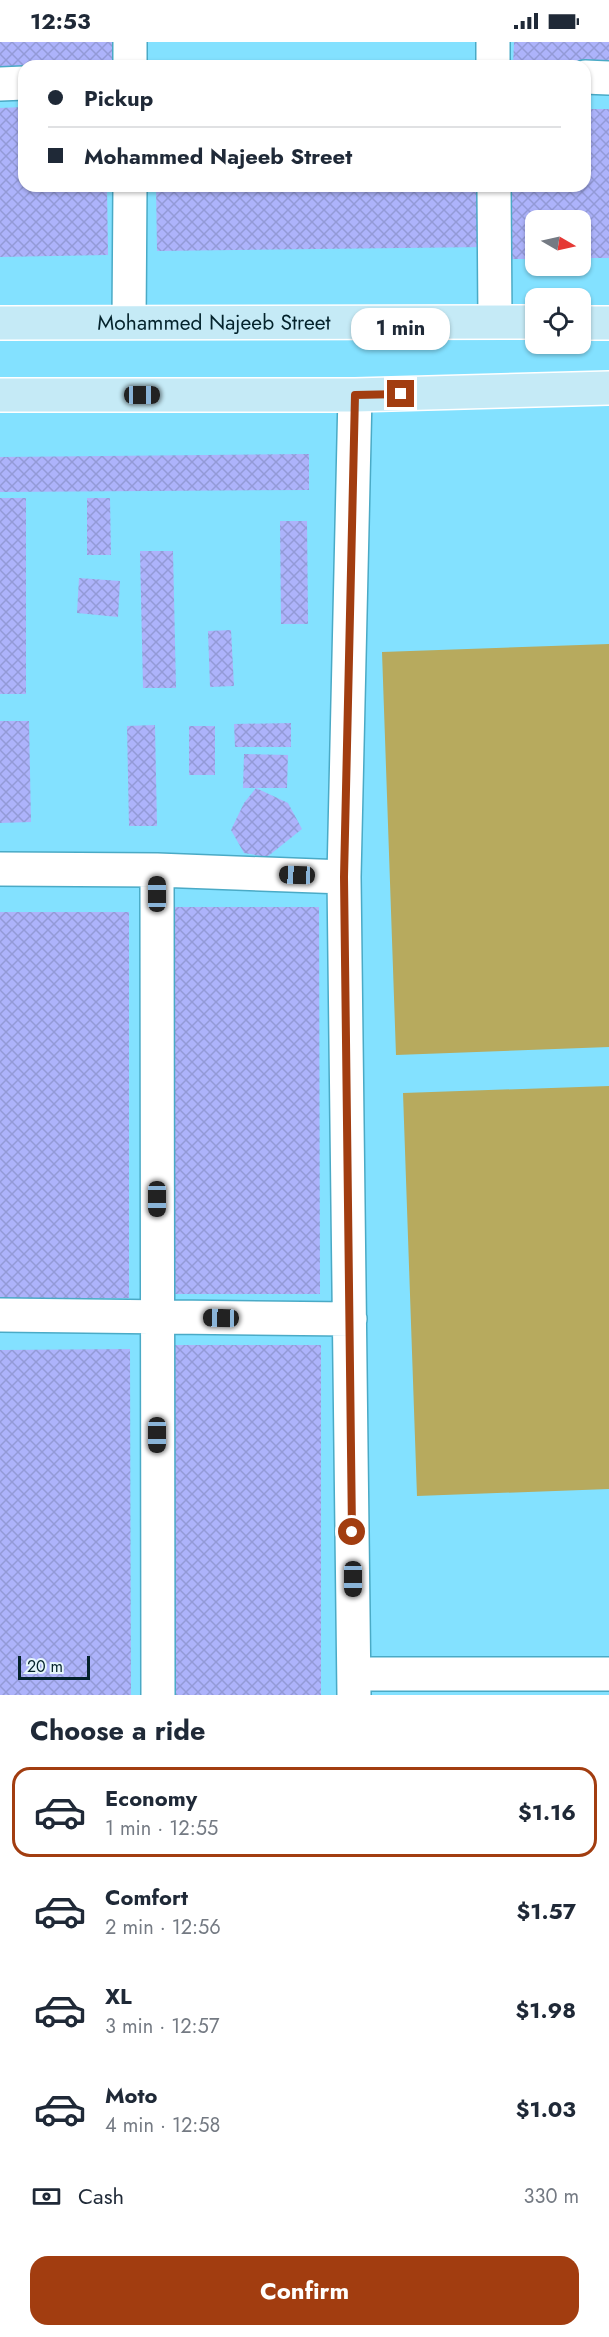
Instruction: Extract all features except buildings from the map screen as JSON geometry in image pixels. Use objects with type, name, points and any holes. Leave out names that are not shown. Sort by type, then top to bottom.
[{"type":"main road","name":"Mohammed Najeeb Street","points":[[0,323],[525,322]]},
{"type":"main road","points":[[591,323],[609,323]]},
{"type":"main road","points":[[0,395],[355,395],[609,388]]},
{"type":"street","points":[[130,42],[130,60]]},
{"type":"street","points":[[493,42],[493,60]]},
{"type":"street","points":[[591,77],[609,78]]},
{"type":"street","points":[[0,84],[18,84]]},
{"type":"street","points":[[129,322],[130,192]]},
{"type":"street","points":[[494,192],[495,321]]},
{"type":"street","points":[[355,395],[344,877],[354,1684],[609,1674]]},
{"type":"street","points":[[0,869],[157,870],[344,877]]},
{"type":"street","points":[[157,870],[158,1695]]},
{"type":"street","points":[[0,1315],[350,1319]]},
{"type":"shaded area","points":[[609,644],[609,1047],[396,1055],[382,652]]},
{"type":"shaded area","points":[[609,1086],[609,1489],[417,1496],[403,1093]]},
{"type":"route","points":[[352,1532],[344,877],[355,395],[401,394]]}]
